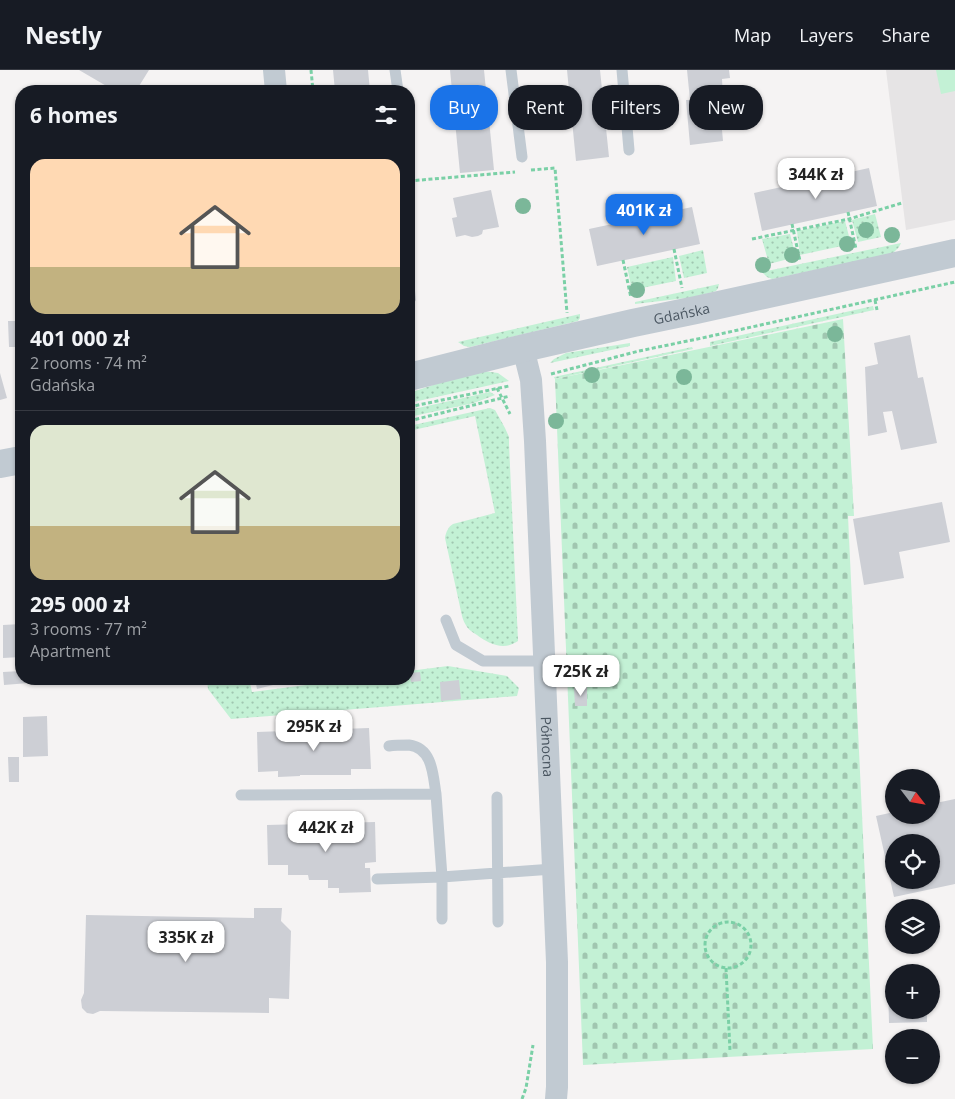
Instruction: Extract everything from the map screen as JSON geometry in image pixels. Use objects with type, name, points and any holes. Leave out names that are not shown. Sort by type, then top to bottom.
[{"type":"street","points":[[274,70],[275,85]]},
{"type":"street","name":"Gdańska","points":[[415,375],[524,348],[955,253]]},
{"type":"street","name":"Północna","points":[[524,348],[531,380],[535,441],[553,870],[557,1093]]},
{"type":"street","points":[[0,464],[15,461]]},
{"type":"lane","points":[[395,70],[397,85]]},
{"type":"lane","points":[[511,70],[522,157]]},
{"type":"lane","points":[[622,70],[629,150]]},
{"type":"lane","points":[[446,620],[456,645],[483,661],[544,661]]},
{"type":"lane","points":[[389,746],[410,745],[422,750],[430,761],[436,794],[442,877],[442,919]]},
{"type":"lane","points":[[241,796],[436,794]]},
{"type":"lane","points":[[497,797],[498,922]]},
{"type":"lane","points":[[377,879],[553,870]]},
{"type":"path","points":[[311,70],[313,85]]},
{"type":"path","points":[[526,171],[555,168],[567,314]]},
{"type":"path","points":[[415,180],[516,172]]},
{"type":"path","points":[[752,239],[849,219],[902,203]]},
{"type":"path","points":[[848,212],[856,249]]},
{"type":"path","points":[[792,224],[800,261]]},
{"type":"path","points":[[674,249],[682,288]]},
{"type":"path","points":[[623,260],[631,298]]},
{"type":"path","points":[[549,374],[639,352],[955,282]]},
{"type":"path","points":[[875,300],[876,310]]},
{"type":"path","points":[[415,406],[513,385]]},
{"type":"path","points":[[415,420],[518,394]]},
{"type":"path","points":[[731,922],[739,924],[750,936],[751,951],[742,964],[726,968],[714,964],[709,958],[704,944],[706,936],[716,925],[731,922]]},
{"type":"path","points":[[726,968],[730,1051]]},
{"type":"shaded area","points":[[886,70],[955,70],[955,220],[906,230]]},
{"type":"green space","points":[[936,70],[955,70],[955,91],[941,94]]},
{"type":"green space","points":[[875,214],[881,237],[858,242],[852,220]]},
{"type":"green space","points":[[845,221],[851,244],[800,255],[797,231]]},
{"type":"green space","points":[[790,234],[796,257],[769,264],[762,239]]},
{"type":"green space","points":[[901,243],[892,254],[772,279],[762,272]]},
{"type":"green space","points":[[703,250],[707,273],[684,278],[679,256]]},
{"type":"green space","points":[[673,257],[676,281],[632,290],[627,267]]},
{"type":"green space","points":[[719,284],[716,291],[695,297],[635,304],[635,302]]},
{"type":"green space","points":[[873,306],[874,310],[710,346],[710,342]]},
{"type":"green space","points":[[580,314],[578,321],[470,347],[458,342]]},
{"type":"green space","points":[[843,319],[854,516],[848,516],[873,1049],[583,1065],[555,379]]},
{"type":"green space","points":[[630,343],[630,346],[550,363],[566,353]]},
{"type":"green space","points":[[692,347],[693,349],[555,379],[554,377]]},
{"type":"green space","points":[[484,371],[498,373],[509,381],[415,402],[415,391]]},
{"type":"green space","points":[[490,392],[495,395],[474,403],[415,416],[415,409]]},
{"type":"green space","points":[[490,408],[495,410],[505,428],[509,437],[518,641],[513,644],[502,646],[486,641],[471,631],[466,625],[462,616],[445,538],[453,524],[495,513],[475,416],[415,430],[415,425]]},
{"type":"green space","points":[[448,666],[507,676],[519,688],[517,696],[231,719],[208,689],[208,685],[250,685],[252,692],[306,685],[415,685],[415,670]]},
{"type":"building","points":[[79,70],[149,70],[140,85],[105,85]]},
{"type":"building","points":[[333,70],[368,70],[369,85],[334,85]]},
{"type":"building","points":[[450,70],[484,70],[486,85],[451,85]]},
{"type":"building","points":[[567,70],[600,70],[602,85],[592,85],[592,130],[606,130],[609,157],[576,161],[573,130],[582,130],[582,85],[568,85]]},
{"type":"building","points":[[687,70],[729,70],[730,78],[722,79],[722,85],[689,85],[689,90]]},
{"type":"building","points":[[686,100],[689,100],[689,130],[722,130],[723,141],[690,145]]},
{"type":"building","points":[[456,130],[490,130],[494,170],[460,173]]},
{"type":"building","points":[[869,168],[877,206],[762,231],[754,193]]},
{"type":"building","points":[[491,190],[499,227],[483,230],[482,234],[478,236],[465,235],[456,237],[452,218],[457,217],[453,198]]},
{"type":"building","points":[[692,207],[700,244],[597,266],[589,229]]},
{"type":"building","points":[[8,321],[15,321],[15,347],[9,347]]},
{"type":"building","points":[[910,335],[918,378],[923,377],[937,443],[901,450],[892,411],[883,412],[887,432],[868,436],[865,367],[878,364],[874,343]]},
{"type":"building","points":[[0,373],[7,398],[0,400]]},
{"type":"building","points":[[942,502],[950,542],[899,552],[904,578],[864,585],[853,519]]},
{"type":"building","points":[[15,624],[15,657],[3,658],[3,625]]},
{"type":"building","points":[[15,671],[15,684],[4,685],[3,672]]},
{"type":"building","points":[[415,672],[420,672],[421,681],[415,682]]},
{"type":"building","points":[[459,680],[461,699],[441,701],[440,682]]},
{"type":"building","points":[[256,685],[273,685],[257,689]]},
{"type":"building","points":[[587,687],[587,706],[575,706],[574,688]]},
{"type":"building","points":[[47,716],[48,756],[23,757],[23,717]]},
{"type":"building","points":[[369,728],[371,769],[351,769],[351,775],[278,777],[278,771],[258,772],[257,732]]},
{"type":"building","points":[[8,757],[19,757],[19,782],[9,782]]},
{"type":"building","points":[[955,799],[955,884],[940,887],[940,834],[885,834],[885,856],[876,816],[885,814],[885,824],[940,824],[940,802]]},
{"type":"building","points":[[375,822],[376,862],[365,863],[365,868],[370,868],[371,892],[339,893],[339,888],[328,888],[328,880],[309,880],[308,875],[288,875],[288,865],[268,865],[267,825]]},
{"type":"building","points":[[892,889],[932,889],[894,897]]},
{"type":"building","points":[[254,908],[282,908],[281,921],[291,931],[289,999],[269,998],[269,1013],[100,1011],[93,1014],[87,1013],[82,1008],[86,915],[254,918]]},
{"type":"building","points":[[889,1019],[927,1019],[927,1022],[889,1023]]}]
